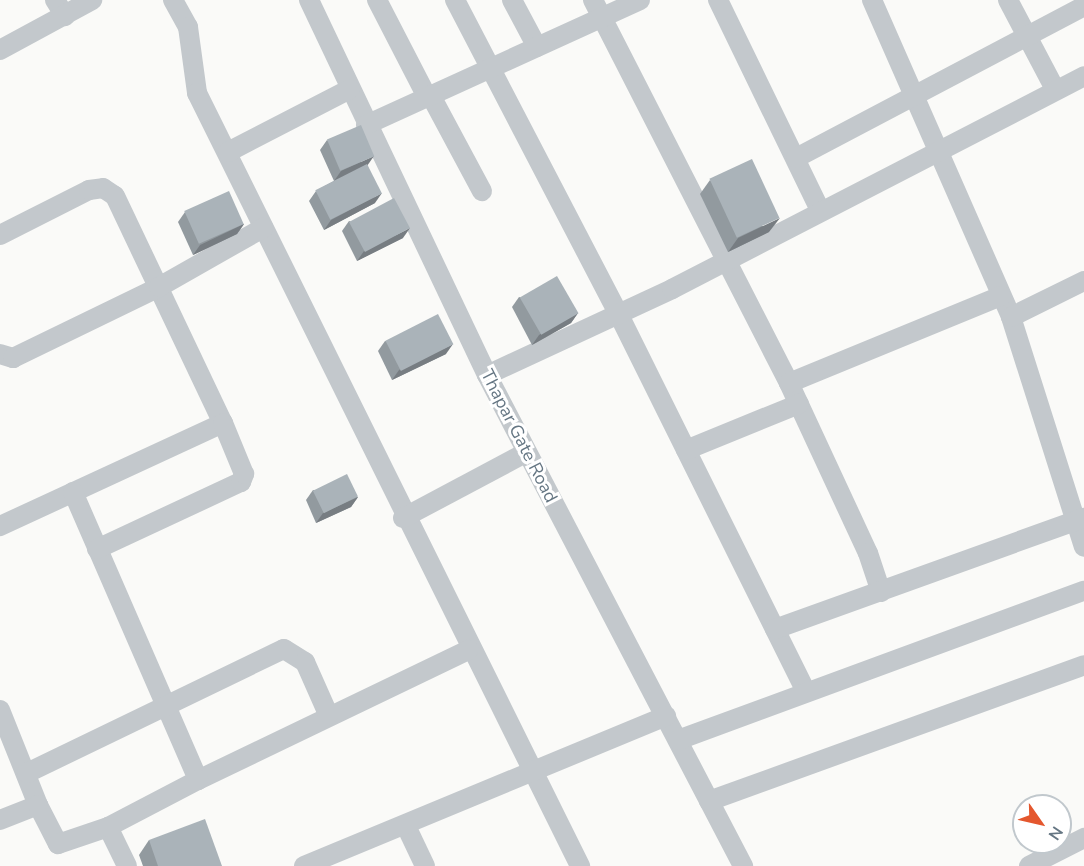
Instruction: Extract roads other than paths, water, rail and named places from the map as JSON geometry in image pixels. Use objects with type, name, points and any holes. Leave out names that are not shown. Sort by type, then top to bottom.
[{"type":"street","points":[[0,50],[60,8],[92,0]]},
{"type":"street","points":[[172,0],[190,35],[192,80],[468,650],[580,866]]},
{"type":"street","name":"Thapar Gate Road","points":[[309,0],[366,125],[487,375],[743,866]]},
{"type":"street","points":[[377,0],[482,191]]},
{"type":"street","points":[[455,0],[620,315],[806,692]]},
{"type":"street","points":[[512,0],[537,48]]},
{"type":"street","points":[[366,125],[491,71],[537,48],[597,8],[640,0]]},
{"type":"street","points":[[718,0],[820,210]]},
{"type":"street","points":[[872,0],[917,96],[1011,317],[1079,520],[1084,547]]},
{"type":"street","points":[[1008,0],[1055,89]]},
{"type":"street","points":[[796,158],[1084,6]]},
{"type":"street","points":[[597,8],[729,260],[789,383],[881,592]]},
{"type":"street","points":[[487,375],[620,315],[729,260],[820,210],[941,153],[1084,75]]},
{"type":"street","points":[[228,152],[350,89]]},
{"type":"street","points":[[0,235],[103,188],[115,196],[223,423],[244,474],[241,482],[97,549]]},
{"type":"street","points":[[0,354],[13,358],[159,287],[263,228]]},
{"type":"street","points":[[1011,317],[1084,281]]},
{"type":"street","points":[[789,383],[1001,296]]},
{"type":"street","points":[[686,450],[799,404]]},
{"type":"street","points":[[0,526],[223,423]]},
{"type":"street","points":[[403,518],[527,452]]},
{"type":"street","points":[[73,492],[198,780]]},
{"type":"street","points":[[775,629],[1079,520]]},
{"type":"street","points":[[678,740],[1084,591]]},
{"type":"street","points":[[27,773],[167,708],[284,649],[305,662],[328,714]]},
{"type":"street","points":[[0,710],[38,805],[58,844],[66,846],[108,827],[328,714],[468,650]]},
{"type":"street","points":[[710,801],[1084,665]]},
{"type":"street","points":[[304,866],[534,774],[666,716]]},
{"type":"street","points":[[0,820],[38,805]]},
{"type":"street","points":[[406,826],[425,866]]},
{"type":"street","points":[[108,827],[128,866]]},
{"type":"street","points":[[1029,866],[1084,838]]}]
